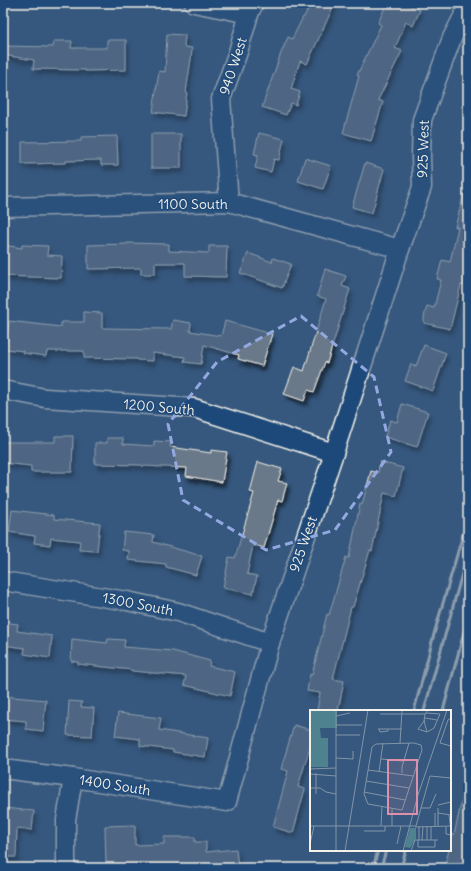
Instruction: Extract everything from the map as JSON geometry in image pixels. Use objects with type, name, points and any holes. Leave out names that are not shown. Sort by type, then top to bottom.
[{"type":"street","points":[[194,3],[252,9]]},
{"type":"street","name":"925 West","points":[[227,802],[270,643],[398,256],[422,188],[422,120],[452,38],[468,7]]},
{"type":"street","name":"940 West","points":[[229,202],[221,99],[252,9]]},
{"type":"street","name":"1100 South","points":[[3,207],[229,202],[398,256]]},
{"type":"street","name":"1200 South","points":[[3,390],[45,398],[194,408],[334,453]]},
{"type":"street","name":"1300 South","points":[[3,581],[127,601],[178,612],[270,643]]},
{"type":"street","name":"1400 South","points":[[3,769],[73,778],[227,802]]},
{"type":"street","points":[[66,868],[66,820],[73,778]]},
{"type":"highlighted area","points":[[301,316],[374,377],[391,452],[335,530],[266,550],[183,500],[168,424],[217,362]]},
{"type":"building","points":[[311,3],[335,3],[307,64],[300,61],[291,89],[300,92],[296,105],[291,103],[286,115],[262,107],[288,37],[292,39]]},
{"type":"building","points":[[387,3],[405,3],[420,10],[413,26],[406,22],[395,48],[402,51],[378,100],[383,102],[371,141],[343,133],[359,76],[357,75],[381,25],[378,23]]},
{"type":"building","points":[[167,34],[185,35],[184,47],[192,48],[184,116],[153,112],[159,71],[165,72]]},
{"type":"building","points":[[107,40],[126,40],[126,70],[85,71],[33,69],[34,60],[3,55],[3,46],[53,47],[54,41],[72,41],[71,48],[107,48]]},
{"type":"building","points":[[259,133],[284,139],[279,160],[274,159],[271,172],[255,168],[258,155],[254,154]]},
{"type":"building","points":[[151,134],[181,134],[181,168],[151,168]]},
{"type":"building","points":[[117,136],[118,165],[101,165],[101,160],[66,161],[66,163],[22,164],[22,142],[81,141],[81,137]]},
{"type":"building","points":[[305,158],[331,166],[323,189],[298,181]]},
{"type":"building","points":[[365,163],[384,169],[372,213],[352,207]]},
{"type":"building","points":[[464,193],[468,194],[468,286],[461,285],[450,329],[424,323],[424,317],[427,306],[434,308],[441,280],[437,279],[442,260],[450,262],[458,227],[455,227]]},
{"type":"building","points":[[127,243],[169,244],[169,251],[209,253],[209,246],[227,246],[226,277],[185,276],[185,263],[155,263],[155,274],[141,274],[141,268],[88,269],[88,245]]},
{"type":"building","points":[[3,245],[22,248],[22,245],[48,246],[47,255],[62,256],[61,278],[3,276]]},
{"type":"building","points":[[248,253],[272,262],[273,258],[291,264],[282,288],[240,273]]},
{"type":"building","points":[[325,269],[346,276],[342,286],[350,289],[327,363],[325,362],[314,392],[308,390],[304,401],[284,394],[294,367],[304,371],[326,299],[317,296]]},
{"type":"building","points":[[84,312],[102,313],[102,328],[171,329],[173,320],[191,323],[190,331],[221,336],[225,321],[272,334],[262,366],[238,359],[239,355],[204,345],[201,364],[184,362],[185,357],[153,353],[153,361],[137,359],[84,358],[84,351],[47,351],[46,356],[6,349],[9,321],[61,327],[61,322],[84,322]]},
{"type":"building","points":[[424,345],[446,353],[433,391],[405,381],[411,364],[416,366]]},
{"type":"building","points":[[402,404],[428,412],[417,447],[385,437],[390,420],[397,422]]},
{"type":"building","points":[[55,436],[73,436],[72,472],[31,472],[31,466],[3,463],[3,442],[55,442]]},
{"type":"building","points":[[107,438],[123,438],[123,444],[154,446],[154,441],[171,442],[170,447],[211,453],[211,450],[227,452],[222,482],[186,476],[187,468],[95,464],[95,443],[107,443]]},
{"type":"building","points":[[258,462],[282,469],[278,481],[287,483],[282,501],[278,500],[264,548],[253,545],[247,574],[257,576],[253,594],[223,588],[229,557],[235,558],[254,493],[250,492]]},
{"type":"building","points":[[380,462],[403,468],[396,496],[384,493],[372,551],[370,550],[353,607],[351,607],[333,679],[344,681],[338,710],[317,710],[320,693],[307,691],[310,674],[312,675],[327,614],[329,615],[346,557],[349,558],[360,504],[362,505],[371,471],[378,473]]},
{"type":"building","points":[[12,510],[54,515],[54,519],[100,523],[97,551],[79,550],[80,541],[51,538],[50,545],[34,543],[35,536],[9,532]]},
{"type":"building","points":[[124,532],[154,535],[153,542],[202,556],[196,575],[166,567],[166,564],[128,560],[129,551],[122,550]]},
{"type":"building","points":[[3,622],[18,624],[17,631],[52,636],[50,658],[24,654],[25,648],[3,645]]},
{"type":"building","points":[[72,639],[107,643],[108,639],[125,640],[124,647],[173,651],[210,661],[209,666],[235,672],[230,696],[184,685],[186,676],[78,664],[78,662],[71,661]]},
{"type":"building","points":[[3,696],[46,700],[43,731],[26,729],[26,721],[3,719]]},
{"type":"building","points":[[69,701],[82,702],[81,707],[94,708],[92,736],[67,735]]},
{"type":"building","points":[[118,713],[161,718],[159,730],[208,738],[205,757],[173,752],[173,750],[140,746],[140,739],[115,736]]},
{"type":"building","points":[[294,725],[310,730],[310,747],[298,787],[305,789],[293,833],[273,827],[288,771],[281,769]]},
{"type":"building","points":[[463,795],[468,795],[468,868],[444,868],[449,851],[451,851],[451,835],[454,835]]},
{"type":"building","points":[[3,808],[34,811],[32,830],[17,828],[16,857],[3,857]]},
{"type":"building","points":[[135,825],[135,845],[164,844],[164,837],[195,837],[195,842],[206,842],[206,852],[236,849],[238,868],[163,868],[163,866],[106,867],[105,826]]},
{"type":"railway","points":[[414,710],[434,634],[468,517]]},
{"type":"railway","points":[[424,710],[468,552]]},
{"type":"railway","points":[[443,710],[468,617]]},
{"type":"railway","points":[[373,868],[378,851]]},
{"type":"railway","points":[[381,868],[386,851]]},
{"type":"railway","points":[[401,868],[406,851]]}]
